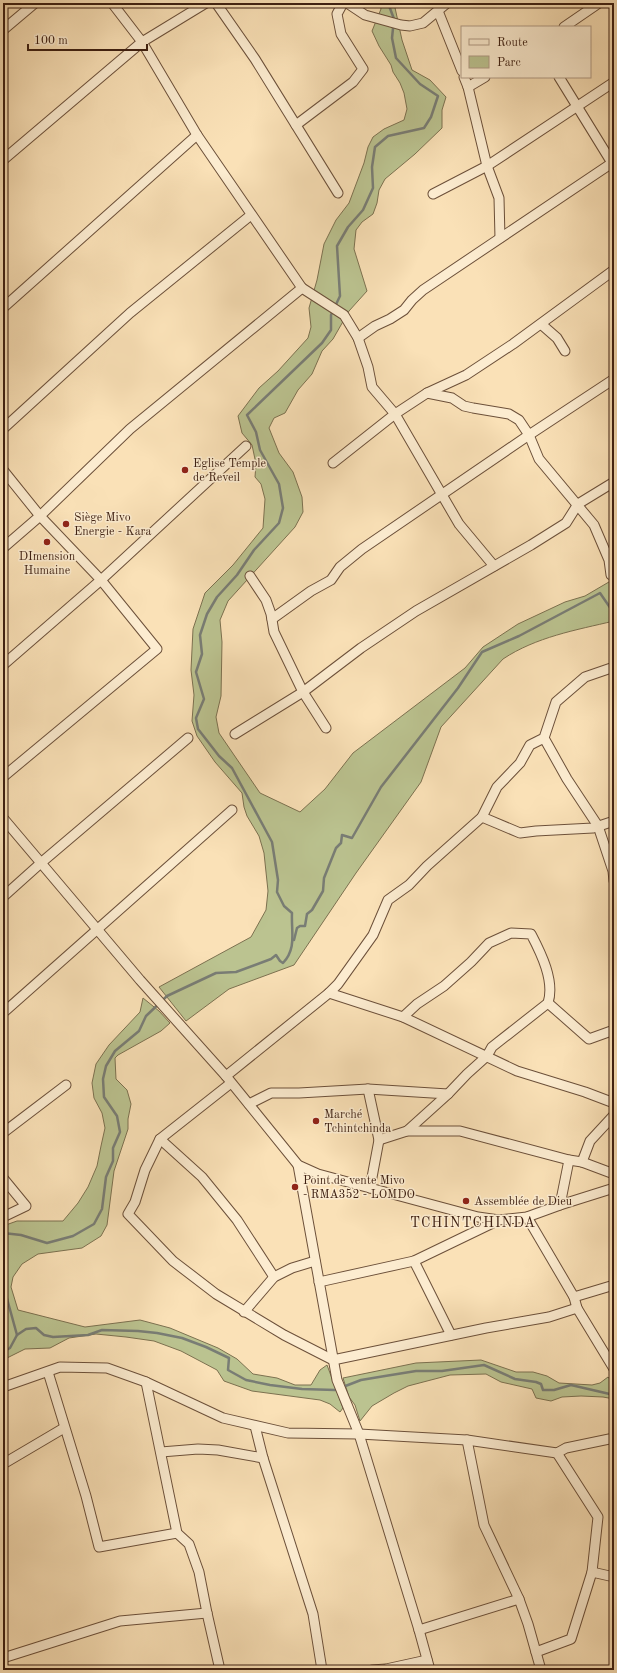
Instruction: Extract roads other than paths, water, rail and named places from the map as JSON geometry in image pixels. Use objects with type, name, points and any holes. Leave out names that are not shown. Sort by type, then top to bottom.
[{"type":"street","points":[[3,30],[35,3]]},
{"type":"street","points":[[112,3],[142,42],[197,135],[302,288],[344,315],[358,338],[368,367],[372,387],[395,414],[418,456],[443,494],[459,524],[494,566]]},
{"type":"street","points":[[3,160],[142,42],[206,3]]},
{"type":"street","points":[[216,3],[255,59],[338,193]]},
{"type":"street","points":[[296,125],[353,82],[363,69],[341,34],[337,14],[343,3]]},
{"type":"street","points":[[347,3],[364,15],[401,25],[417,25],[423,23],[446,3]]},
{"type":"street","points":[[565,26],[595,4]]},
{"type":"street","points":[[438,11],[461,68]]},
{"type":"street","points":[[464,78],[468,87],[487,166],[499,198],[500,238]]},
{"type":"street","points":[[468,87],[483,78]]},
{"type":"street","points":[[358,338],[375,326],[404,310],[423,290],[613,165],[561,78]]},
{"type":"street","points":[[433,194],[487,166],[614,82]]},
{"type":"street","points":[[3,308],[197,135]]},
{"type":"street","points":[[3,429],[130,313],[251,215]]},
{"type":"street","points":[[333,463],[395,414],[427,393],[466,375],[613,274]]},
{"type":"street","points":[[3,548],[40,516],[130,429],[302,288]]},
{"type":"street","points":[[541,324],[558,338],[565,351]]},
{"type":"street","points":[[272,619],[311,591],[330,580],[340,567],[362,549],[614,379]]},
{"type":"street","points":[[427,393],[452,398],[464,406],[510,414],[519,420],[529,435],[539,459],[594,525],[609,560],[611,575]]},
{"type":"street","points":[[3,665],[101,580],[246,446]]},
{"type":"street","points":[[3,470],[40,516],[101,580],[157,649],[133,671],[3,778]]},
{"type":"street","points":[[235,734],[303,692],[361,648],[416,611],[532,545],[566,523],[578,504],[614,482]]},
{"type":"street","points":[[250,576],[266,600],[272,619],[274,632],[303,692],[326,728]]},
{"type":"street","points":[[577,1308],[549,1316],[333,1360],[284,1335],[216,1294],[173,1261],[128,1214],[135,1202],[145,1170],[160,1138],[229,1080],[338,984],[373,935],[388,900],[409,885],[482,816],[497,787],[520,764],[530,745],[544,738],[556,702],[585,676],[614,667]]},
{"type":"street","points":[[3,897],[188,738]]},
{"type":"street","points":[[544,738],[567,779],[598,826],[614,875]]},
{"type":"street","points":[[3,1013],[232,810]]},
{"type":"street","points":[[482,816],[520,833],[593,828],[614,821]]},
{"type":"street","points":[[3,818],[42,862],[149,990],[229,1080],[298,1165],[318,1174],[478,1217],[499,1220],[527,1217],[614,1188]]},
{"type":"street","points":[[403,1017],[417,1004],[444,986],[471,962],[489,942],[511,933],[531,934],[542,955],[551,994],[548,1003],[492,1047],[487,1056],[466,1074],[448,1094],[407,1130]]},
{"type":"street","points":[[329,993],[403,1017],[517,1071],[585,1092],[614,1103]]},
{"type":"street","points":[[548,1003],[589,1039],[614,1030]]},
{"type":"street","points":[[3,1133],[66,1085]]},
{"type":"street","points":[[249,1104],[272,1093],[368,1089],[448,1094]]},
{"type":"street","points":[[368,1089],[379,1140],[370,1188]]},
{"type":"street","points":[[582,1162],[590,1141],[614,1115]]},
{"type":"street","points":[[379,1140],[407,1130],[460,1131],[569,1160],[582,1162],[614,1174]]},
{"type":"street","points":[[160,1138],[202,1177],[237,1220],[274,1277]]},
{"type":"street","points":[[560,1205],[569,1160]]},
{"type":"street","points":[[298,1165],[337,1380],[359,1434],[430,1670]]},
{"type":"street","points":[[3,1178],[26,1206],[3,1217]]},
{"type":"street","points":[[527,1217],[574,1297],[577,1308],[614,1369]]},
{"type":"street","points":[[319,1282],[414,1261],[499,1220]]},
{"type":"street","points":[[244,1312],[274,1277],[292,1268],[315,1261]]},
{"type":"street","points":[[414,1261],[451,1335]]},
{"type":"street","points":[[574,1297],[614,1285]]},
{"type":"street","points":[[3,1387],[60,1367],[107,1368],[146,1382],[223,1418],[288,1434],[359,1434],[467,1440],[557,1453],[566,1448],[614,1438]]},
{"type":"street","points":[[48,1372],[86,1496],[99,1547],[177,1533]]},
{"type":"street","points":[[146,1382],[177,1533],[189,1544],[199,1572],[206,1613],[220,1670]]},
{"type":"street","points":[[255,1426],[263,1458],[314,1614],[322,1670]]},
{"type":"street","points":[[3,1464],[64,1428]]},
{"type":"street","points":[[467,1440],[484,1525],[519,1599],[541,1670]]},
{"type":"street","points":[[161,1452],[198,1449],[218,1450],[263,1458]]},
{"type":"street","points":[[536,1652],[571,1639],[592,1572],[598,1517],[557,1453]]},
{"type":"street","points":[[592,1572],[614,1577]]},
{"type":"street","points":[[419,1630],[519,1599]]},
{"type":"street","points":[[3,1658],[120,1621],[206,1613]]},
{"type":"street","points":[[372,1670],[386,1669],[427,1660]]},
{"type":"waterway","points":[[3,1233],[21,1235],[47,1243],[73,1236],[94,1224],[102,1209],[106,1177],[113,1161],[113,1148],[120,1132],[117,1116],[104,1097],[103,1079],[106,1066],[115,1051],[139,1031],[146,1016],[167,996],[216,973],[236,972],[271,959],[276,955],[283,963],[292,946],[292,913],[284,906],[277,892],[278,880],[272,842],[232,768],[219,756],[198,729],[196,718],[204,699],[196,672],[202,654],[200,635],[207,614],[217,597],[237,575],[254,550],[279,523],[283,508],[279,484],[260,450],[256,432],[247,415],[322,343],[331,330],[331,315],[340,296],[337,246],[348,227],[363,210],[373,188],[372,167],[375,147],[388,136],[424,128],[431,117],[438,96],[420,84],[396,58],[392,38],[394,19],[388,3]]},
{"type":"waterway","points":[[294,940],[297,928],[300,926],[305,926],[307,914],[312,910],[323,891],[324,878],[336,848],[341,843],[342,835],[352,838],[381,787],[458,688],[482,652],[519,636],[600,593],[611,609],[614,608]]},
{"type":"waterway","points":[[3,1293],[6,1295],[17,1335],[10,1348],[3,1352]]},
{"type":"waterway","points":[[17,1335],[26,1329],[36,1328],[44,1335],[53,1337],[88,1335],[102,1330],[157,1333],[182,1338],[229,1358],[228,1370],[246,1380],[302,1389],[335,1390],[361,1380],[416,1371],[442,1371],[484,1365],[515,1379],[541,1384],[543,1390],[554,1390],[571,1385],[614,1395]]},
{"type":"place","name":"Eglise Temple de Reveil","points":[[185,470]]},
{"type":"place","name":"Siège Mivo Energie - Kara","points":[[66,524]]},
{"type":"place","name":"DImension Humaine","points":[[47,542]]},
{"type":"place","name":"Marché Tchintchinda","points":[[316,1121]]},
{"type":"place","name":"Point de vente Mivo - RMA352 - LOMDO","points":[[295,1187]]},
{"type":"place","name":"Assemblée de Dieu","points":[[466,1201]]},
{"type":"district","name":"TCHINTCHINDA","points":[[473,1222]]}]
